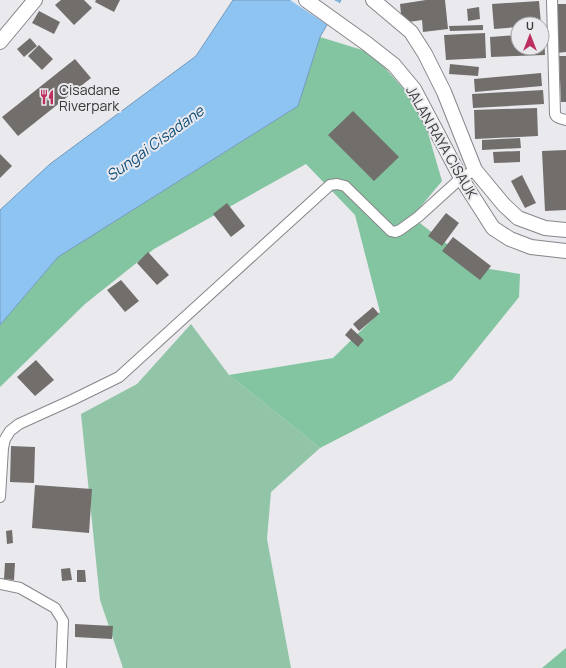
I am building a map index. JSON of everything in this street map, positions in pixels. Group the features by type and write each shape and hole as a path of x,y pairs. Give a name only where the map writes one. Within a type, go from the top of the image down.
{"main road":[{"path":"0,42 35,0"},
{"name":"JALAN RAYA CISAUK","path":"306,0 394,65 414,89 461,178 493,228 510,239 531,247 566,251"},
{"name":"JALAN RAYA CISAUK","path":"375,1 411,32 425,54 444,92 475,170 504,205 518,218 545,228 566,230"}],"street":[{"path":"552,0 555,115 566,120"},
{"path":"0,498 3,448 5,439 10,431 19,424 119,377 330,185 337,184 344,186 391,231 395,232 418,217 461,178 475,170"},
{"path":"0,584 20,588 55,608 63,621 61,668"}],"green space":[{"path":"320,37 372,53 421,109 442,181 412,217 477,267 520,274 519,297 452,380 320,448 229,375 333,358 380,312 355,215 306,164 154,249 85,304 0,387 0,325 58,257 298,106"},
{"path":"191,324 229,375 320,448 271,492 267,539 291,668 123,668 100,600 81,414 137,384"},
{"path":"566,648 566,668 542,668"}],"water":[{"name":"Sungai Cisadane","path":"233,0 341,0 320,37 298,106 58,257 0,325 0,210 50,164 196,56"}],"pier":[{"path":"290,0 334,0 341,4 329,26"}],"building":[{"path":"61,0 84,0 92,8 74,25 55,5"},
{"path":"96,0 120,0 114,12 95,2"},
{"path":"426,0 445,0 448,29 423,32 422,20 402,23 400,4"},
{"path":"539,1 540,16 510,16 510,28 494,29 492,4"},
{"path":"556,4 566,4 566,52 557,53"},
{"path":"479,7 480,19 468,21 467,9"},
{"path":"39,11 60,22 54,34 32,23"},
{"path":"483,25 483,30 450,31 449,26"},
{"path":"485,33 486,58 446,60 444,35"},
{"path":"510,36 510,56 518,56 491,57 490,37"},
{"path":"30,38 37,46 24,57 17,49"},
{"path":"39,45 53,59 42,70 28,56"},
{"path":"559,56 566,56 566,102 561,102"},
{"name":"Cisadane Riverpark","path":"75,59 91,78 18,136 2,117"},
{"path":"450,64 479,67 478,76 449,74"},
{"path":"541,73 542,86 475,92 474,79"},
{"path":"543,90 544,104 473,108 472,94"},
{"path":"537,108 538,136 475,139 474,110"},
{"path":"353,111 399,157 374,181 328,135"},
{"path":"520,138 521,148 482,150 482,140"},
{"path":"566,150 566,210 545,211 542,151"},
{"path":"520,151 520,162 494,163 493,152"},
{"path":"0,154 12,166 0,178"},
{"path":"522,175 536,203 525,208 511,181"},
{"path":"227,203 245,226 231,237 213,214"},
{"path":"446,213 459,223 442,246 428,236"},
{"path":"453,237 491,266 480,280 442,251"},
{"path":"148,252 169,275 157,285 137,263"},
{"path":"121,280 139,301 125,312 107,290"},
{"path":"373,307 379,314 359,331 353,324"},
{"path":"351,328 364,340 358,347 345,335"},
{"path":"36,360 54,380 35,396 17,377"},
{"path":"11,446 35,447 34,483 10,482"},
{"path":"35,485 92,489 89,533 32,528"},
{"path":"12,530 13,543 7,544 6,531"},
{"path":"5,563 15,563 14,580 4,579"},
{"path":"70,568 72,580 62,581 61,569"},
{"path":"77,570 85,570 86,582 77,582"},
{"path":"75,624 113,626 112,639 75,637"}],"place":[{"name":"Cisadane Riverpark","path":"47,97"}]}
